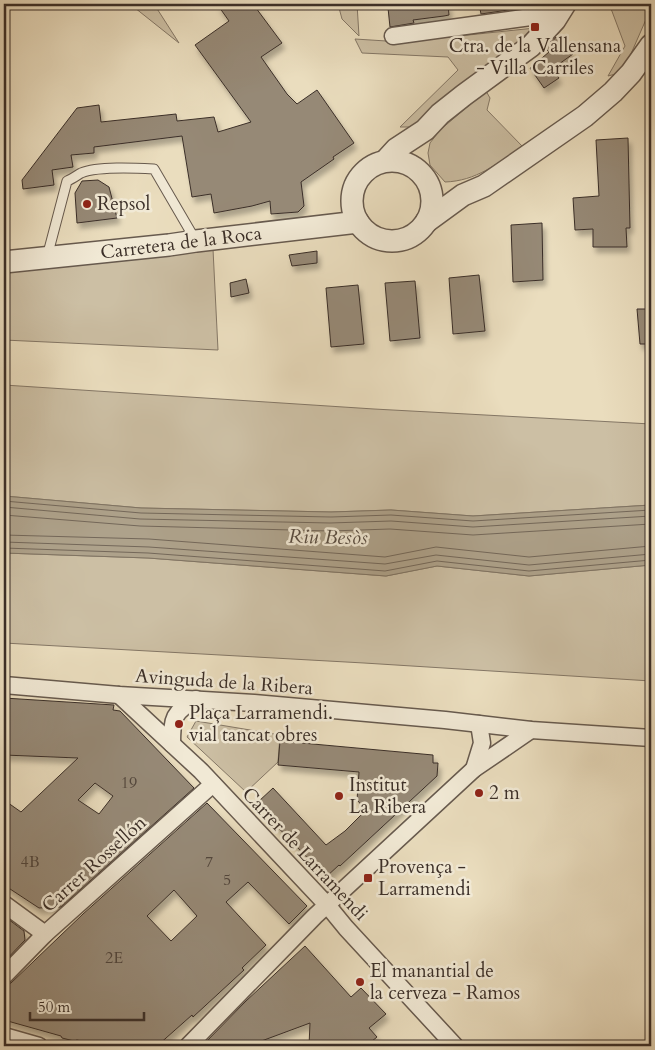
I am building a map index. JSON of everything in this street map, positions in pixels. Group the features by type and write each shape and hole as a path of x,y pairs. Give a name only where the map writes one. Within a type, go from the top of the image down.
{"street":[{"path":"393,36 562,8"},
{"path":"385,161 396,149 425,130 440,114 464,95 531,46 546,30 562,8"},
{"path":"426,222 463,195 484,186 585,116 613,92 631,73 651,45"},
{"path":"413,167 425,130"},
{"path":"398,160 413,167 426,180 431,191 431,207 426,222 421,229 406,239 388,241 370,235 358,222 353,211 354,185 362,173 372,165 385,161 398,160"},
{"path":"431,191 463,195"},
{"path":"300,229 352,198"},
{"name":"Carretera de la Roca","path":"4,262 169,245 358,222"},
{"name":"Avinguda de la Ribera","path":"4,686 196,699 531,730 651,738"},
{"name":"Carrer de Larramendi","path":"119,695 213,784 328,906 455,1046"},
{"path":"172,744 172,729 175,716 196,699"},
{"path":"474,769 482,743 480,724"},
{"path":"188,1046 315,916 474,769 531,730"},
{"name":"Carrer Rossellón","path":"4,976 45,934 213,784"},
{"path":"4,904 45,934"},
{"path":"4,1036 39,1046"}],"lane":[{"path":"47,258 67,182 83,173 102,170 154,169 196,241"}],"shaded area":[{"path":"130,4 154,4 179,43"},
{"path":"338,4 357,4 359,36 342,19"},
{"path":"577,4 651,4 651,8 623,72 608,76 625,46 610,6 576,8"},
{"path":"535,28 502,58 414,127 400,127 458,70 448,57 362,53 355,39 402,42"},
{"path":"486,91 490,98 487,110 522,146 495,165 476,175 445,182 430,165 428,153 430,143 440,130"},
{"path":"213,249 218,350 4,340 4,273"},
{"path":"4,385 374,409 651,424 651,505 473,516 391,510 331,512 141,508 4,496"},
{"path":"4,553 148,558 386,576 437,566 529,576 651,565 651,681 4,643"},
{"path":"196,721 280,735 278,762 246,792 187,737"}],"water":[{"name":"Riu Besòs","path":"4,496 141,508 331,512 391,510 473,516 651,505 651,565 529,576 437,566 386,576 148,558 4,553"}],"building":[{"path":"217,4 253,4 282,43 261,57 287,94 297,104 317,90 354,143 301,182 304,206 298,212 271,214 270,201 214,213 211,194 192,197 182,136 94,147 94,153 71,155 73,167 52,170 54,185 23,189 22,180 77,108 99,105 101,122 176,114 177,121 214,117 218,132 251,122 195,45 229,21"},
{"path":"422,4 448,4 449,15 413,20 414,23 390,27 388,8"},
{"path":"479,4 515,4 515,9 481,14"},
{"path":"556,37 573,54 552,69 559,78 544,88 530,68 549,52 546,49"},
{"path":"628,138 630,228 626,228 627,247 593,247 593,229 575,230 573,198 599,196 596,140"},
{"path":"98,180 109,187 117,218 77,223 75,193 82,181"},
{"path":"542,223 543,280 513,282 511,225"},
{"path":"317,251 317,263 292,266 289,255"},
{"path":"479,275 485,331 453,334 449,278"},
{"path":"246,279 249,293 231,297 230,283"},
{"path":"415,281 420,338 390,341 385,283"},
{"path":"358,285 364,344 331,347 326,288"},
{"path":"637,309 651,309 651,344 640,344"},
{"path":"4,698 114,705 113,710 120,711 194,788 61,907 39,908 4,885 4,800 21,812 78,758 4,755","holes":["95,783 113,796 99,814 78,800"]},
{"path":"280,741 433,755 433,763 438,763 437,776 326,877 264,813 266,810 258,802 273,788 326,845 345,831 366,810 357,800 359,772 278,765"},
{"path":"207,803 307,906 289,924 248,882 226,902 266,945 242,968 244,970 193,1017 192,1015 157,1046 101,1046 62,1038 61,1036 4,1020 4,986 11,983 83,914","holes":["174,890 197,916 171,941 147,916"]},
{"path":"4,916 24,931 25,940 4,962"},
{"path":"305,946 351,997 361,988 386,1014 369,1028 377,1037 366,1046 309,1046 310,1023 248,1046 202,1046 246,1001"}],"place":[{"name":"Ctra. de la Vallensana - Villa Carriles","path":"535,27"},
{"name":"Repsol","path":"87,204"},
{"name":"Plaça Larramendi. vial tancat obres","path":"179,724"},
{"name":"2 m","path":"479,793"},
{"name":"Institut La Ribera","path":"339,796"},
{"name":"Provença - Larramendi","path":"368,878"},
{"name":"El manantial de la cerveza - Ramos","path":"360,982"}]}
